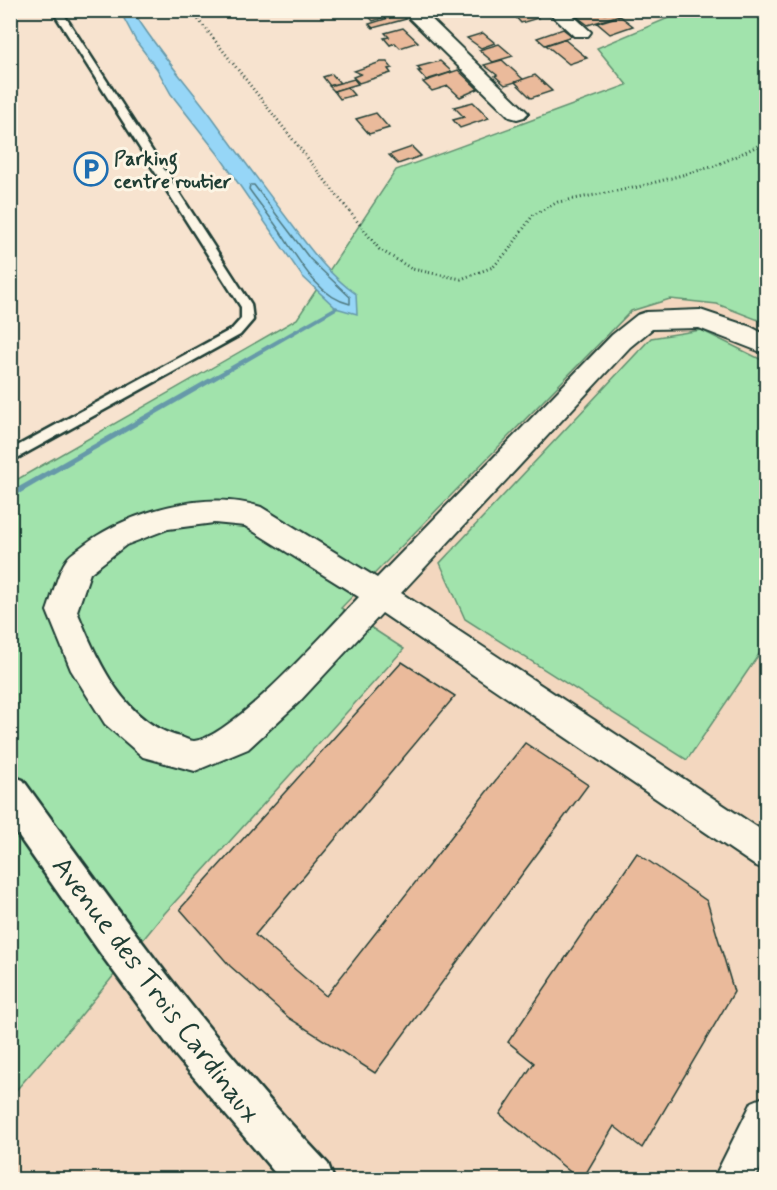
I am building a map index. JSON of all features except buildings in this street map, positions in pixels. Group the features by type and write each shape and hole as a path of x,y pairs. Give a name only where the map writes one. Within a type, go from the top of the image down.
{"main road":[{"name":"Avenue des Trois Cardinaux","path":"10,792 133,967 194,1047 263,1129 312,1179"}],"street":[{"path":"410,10 517,113"},
{"path":"555,10 581,32"},
{"path":"766,345 742,333 700,319 646,321 621,341 380,595 288,692 236,739 195,756 155,746 116,714 82,660 62,611 78,566 116,537 166,518 214,512 251,516 380,595 766,853"},
{"path":"733,1179 766,1116"}],"lane":[{"path":"10,458 236,332 247,320 247,307 56,10"}],"path":[{"path":"191,10 379,249 412,269 461,279 493,267 509,250 533,215 558,202 638,187 715,166 766,142"}],"shaded area":[{"path":"670,299 717,304 766,323 766,1179 11,1180 11,1096 74,1024 164,914 403,648 341,608 631,311"}],"green space":[{"path":"685,11 766,11 766,323 717,304 670,299 631,311 341,608 404,649 164,914 74,1024 11,1096 11,483 297,319 396,170 627,85 597,48"},
{"path":"701,330 766,362 766,644 687,760 465,619 440,563 651,338"}],"water":[{"path":"120,11 133,11 161,52 308,246 335,277 356,294 357,314 336,308 302,276 218,154 171,94 157,69 136,41"}],"waterway":[{"path":"10,496 336,308"}],"place":[{"name":"Parking centre routier","path":"91,169"}]}
